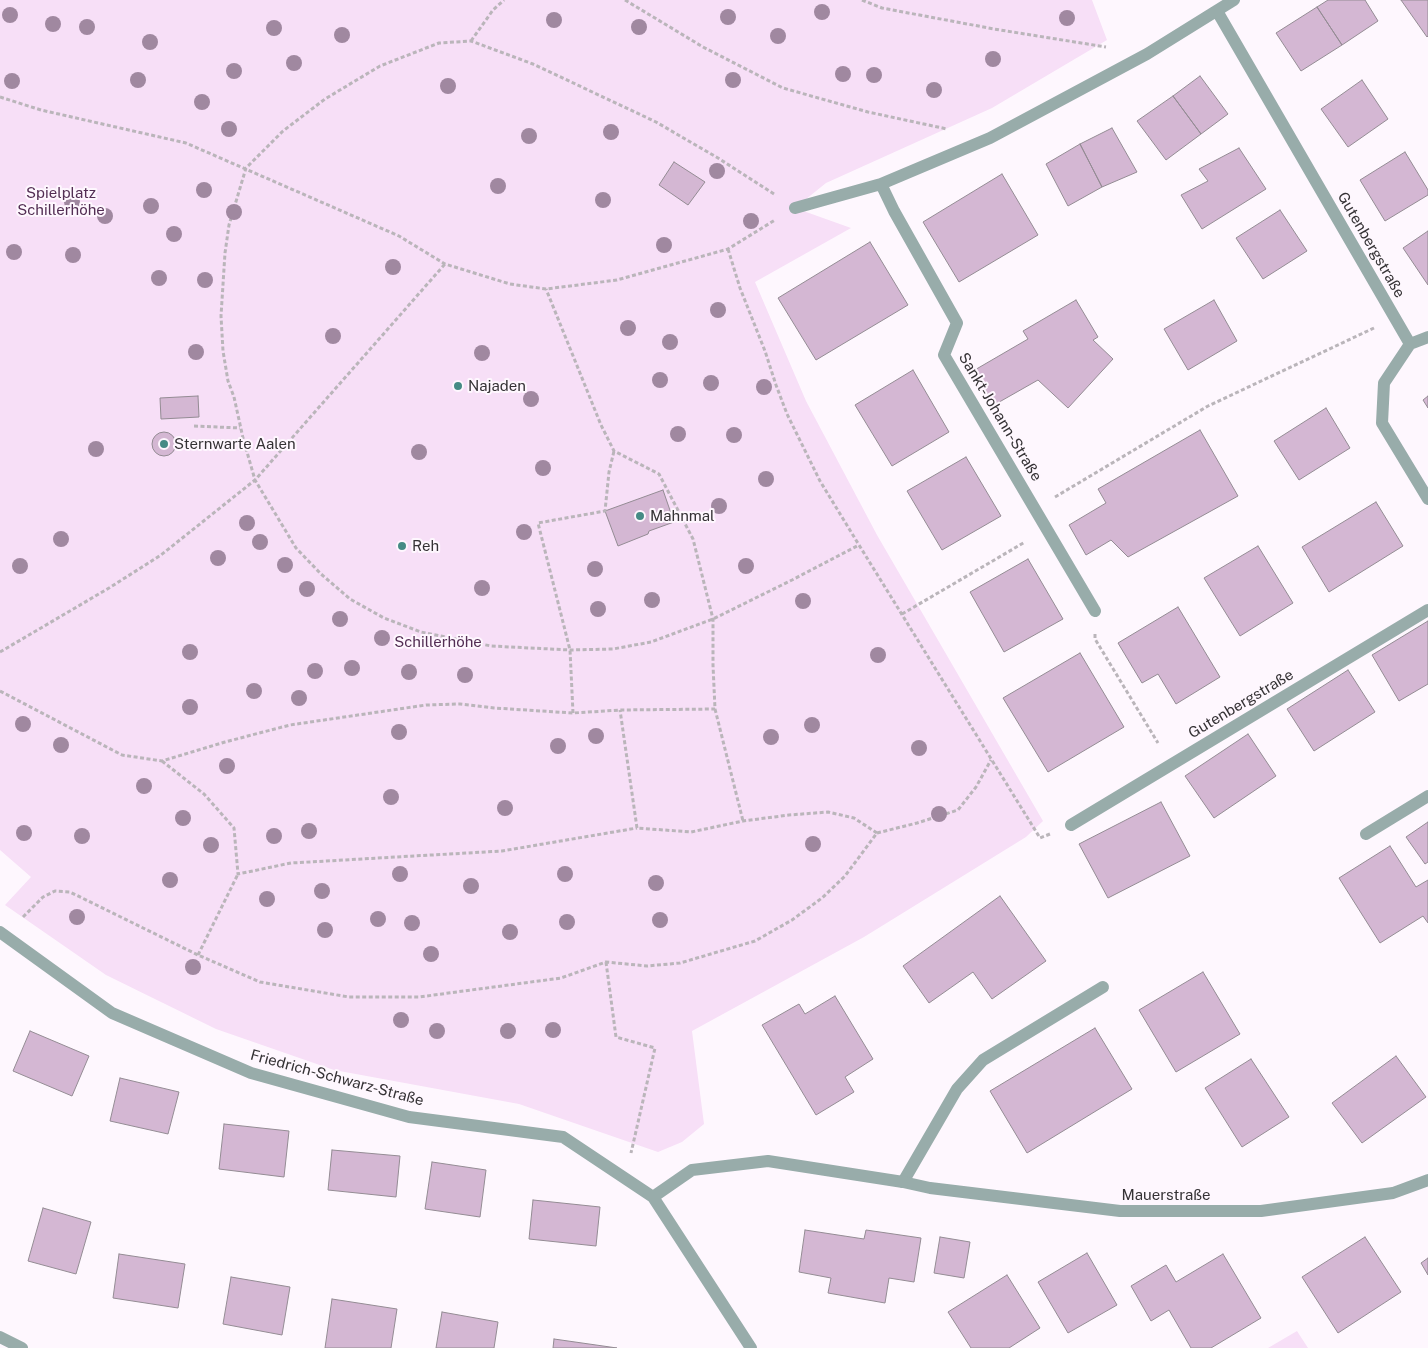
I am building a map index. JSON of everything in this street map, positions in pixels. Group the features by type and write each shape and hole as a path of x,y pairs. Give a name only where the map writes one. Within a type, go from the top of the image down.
{"street":[{"path":"795,208 881,184 990,138 1146,54 1234,0"},
{"name":"Gutenbergstraße","path":"1217,11 1410,344"},
{"name":"Sankt-Johann-Straße","path":"881,184 894,211 957,323 944,355 1095,611"},
{"path":"1428,337 1410,344 1384,383 1382,423 1428,499"},
{"name":"Gutenbergstraße","path":"1071,825 1428,610"},
{"path":"1366,834 1428,796"},
{"name":"Friedrich-Schwarz-Straße","path":"2,934 112,1012 251,1073 409,1117 563,1138 653,1197 751,1348"},
{"path":"903,1182 956,1089 983,1060 1104,987"},
{"name":"Mauerstraße","path":"653,1197 692,1170 768,1161 940,1189 1120,1211 1261,1211 1393,1193 1428,1180"},
{"path":"0,1337 22,1348"}],"path":[{"path":"471,40 493,10 504,0"},
{"path":"625,0 703,47 782,88 868,112 990,138"},
{"path":"862,0 882,8 985,28 1146,54"},
{"path":"0,97 41,110 186,142 246,168 399,236 445,264 510,284 546,289 617,280 657,270 728,249 795,208 718,158 656,122 533,64 471,40 439,43 380,66 325,99 283,131 246,168 229,224 225,252 221,316 223,350 228,381 234,397 240,428 255,480 296,548 321,574 350,599 384,618 422,632 492,646 570,650 613,649 651,642 713,619 859,544"},
{"path":"728,249 740,288 787,414 803,450 820,481 1040,838 1071,825"},
{"path":"0,652 161,555 255,480 445,264"},
{"path":"546,289 601,424 614,451 659,474 693,539 713,619 712,665 715,709 743,821"},
{"path":"1035,508 1208,406 1394,318"},
{"path":"194,426 240,428"},
{"path":"574,713 570,650 538,523 605,511 609,472 614,451"},
{"path":"902,614 1047,529"},
{"path":"1095,611 1095,638 1171,765"},
{"path":"0,691 122,754 162,761 225,742 290,726 426,705 460,704 574,713 620,710 715,709"},
{"path":"620,710 637,828"},
{"path":"2,934 43,896 54,891 70,892 198,955 260,982 349,997 420,997 561,978 606,962 647,966 680,963 754,941 792,920 822,898 844,876 877,833 958,810 976,787 991,760"},
{"path":"162,761 204,794 234,828 238,874 198,955"},
{"path":"238,874 291,863 502,851 637,828 692,832 743,821 828,812 854,818 877,833"},
{"path":"606,962 616,1037 656,1048 625,1178"}],"green space":[{"name":"Schillerhöhe","path":"0,0 1092,0 1107,40 992,108 826,183 795,208 851,228 755,282 806,401 877,535 1043,821 1026,837 864,937 692,1031 704,1124 682,1142 658,1152 519,1104 334,1070 216,1029 106,975 5,905 31,877 0,850"},
{"path":"1297,1331 1308,1348 1268,1348"}],"building":[{"path":"1328,0 1365,0 1378,21 1342,45 1317,7"},
{"path":"1401,0 1428,0 1427,37"},
{"path":"1317,7 1342,45 1301,71 1276,33"},
{"path":"1200,76 1228,114 1201,134 1173,96"},
{"path":"1362,80 1388,119 1348,147 1321,109"},
{"path":"1173,96 1201,134 1166,160 1137,121"},
{"path":"1112,128 1137,172 1102,187 1080,144"},
{"path":"1080,144 1102,187 1068,206 1046,164"},
{"path":"1239,148 1266,189 1202,229 1181,195 1208,181 1199,169"},
{"path":"1405,152 1428,190 1428,195 1385,221 1360,180"},
{"path":"674,162 705,182 688,205 659,185"},
{"path":"1002,174 1038,235 959,282 923,222"},
{"path":"1280,210 1307,251 1263,279 1236,238"},
{"path":"1428,231 1428,285 1403,248"},
{"path":"870,242 908,305 816,360 778,298"},
{"path":"1076,300 1098,337 1093,340 1113,359 1068,408 1038,380 994,405 973,371 1028,339 1023,331"},
{"path":"1214,300 1237,341 1188,370 1164,329"},
{"path":"913,370 949,432 892,466 855,405"},
{"path":"198,396 199,417 161,419 160,398"},
{"path":"1428,396 1428,408 1423,400"},
{"path":"1326,408 1350,448 1299,480 1274,441"},
{"path":"1200,430 1238,496 1128,557 1111,540 1086,555 1069,525 1106,503 1098,489"},
{"name":"Sternwarte Aalen","path":"159,432 169,432 176,439 176,449 169,456 159,456 152,449 152,439"},
{"path":"966,457 1001,516 942,550 907,491"},
{"name":"Mahnmal","path":"663,490 674,522 649,531 648,534 618,546 605,511"},
{"path":"1376,502 1403,546 1329,592 1302,547"},
{"path":"1258,546 1293,603 1240,636 1204,578"},
{"path":"1028,559 1063,619 1004,652 970,592"},
{"path":"1178,607 1220,677 1176,704 1158,674 1142,683 1118,643"},
{"path":"1428,621 1428,684 1399,701 1372,655"},
{"path":"1080,653 1124,727 1048,772 1003,698"},
{"path":"1348,670 1375,712 1314,751 1287,709"},
{"path":"1248,734 1276,776 1214,818 1185,776"},
{"path":"1161,802 1190,856 1108,898 1079,844"},
{"path":"1428,822 1428,862 1425,864 1406,837"},
{"path":"1390,846 1416,887 1428,880 1428,923 1423,916 1380,943 1339,878"},
{"path":"1000,896 1046,961 992,999 973,972 929,1003 903,966"},
{"path":"1203,972 1240,1034 1176,1072 1139,1010"},
{"path":"835,996 873,1059 845,1077 854,1092 816,1115 762,1025 799,1004 805,1014"},
{"path":"1095,1028 1132,1089 1027,1153 990,1091"},
{"path":"30,1031 89,1056 72,1096 13,1071"},
{"path":"1396,1056 1426,1097 1362,1143 1332,1103"},
{"path":"1251,1059 1289,1117 1242,1147 1205,1088"},
{"path":"120,1078 179,1092 168,1134 110,1121"},
{"path":"224,1124 289,1131 284,1177 219,1169"},
{"path":"332,1150 400,1156 396,1197 328,1190"},
{"path":"432,1162 486,1170 480,1217 425,1209"},
{"path":"533,1200 600,1207 596,1246 529,1239"},
{"path":"43,1208 91,1222 76,1274 28,1261"},
{"path":"805,1230 864,1239 866,1230 921,1238 914,1282 889,1278 885,1303 828,1293 831,1278 799,1272"},
{"path":"940,1237 970,1242 964,1278 934,1273"},
{"path":"1365,1237 1401,1292 1338,1333 1302,1277"},
{"path":"1087,1253 1117,1305 1068,1333 1038,1282"},
{"path":"119,1254 185,1264 178,1308 113,1298"},
{"path":"1223,1254 1261,1318 1211,1348 1191,1348 1169,1310 1151,1321 1131,1286 1166,1265 1176,1282"},
{"path":"1428,1258 1428,1275 1421,1263"},
{"path":"1007,1275 1040,1328 1009,1348 971,1348 948,1312"},
{"path":"231,1277 290,1287 282,1335 223,1324"},
{"path":"332,1299 397,1309 391,1348 325,1348"},
{"path":"442,1312 498,1322 494,1348 436,1348"},
{"path":"554,1339 617,1348 553,1348"}],"place":[{"name":"Najaden","path":"458,386"},
{"name":"Sternwarte Aalen","path":"164,444"},
{"name":"Mahnmal","path":"640,516"},
{"name":"Reh","path":"402,546"}],"park label":[{"name":"Spielplatz Schillerhöhe","path":"61,202"}]}
